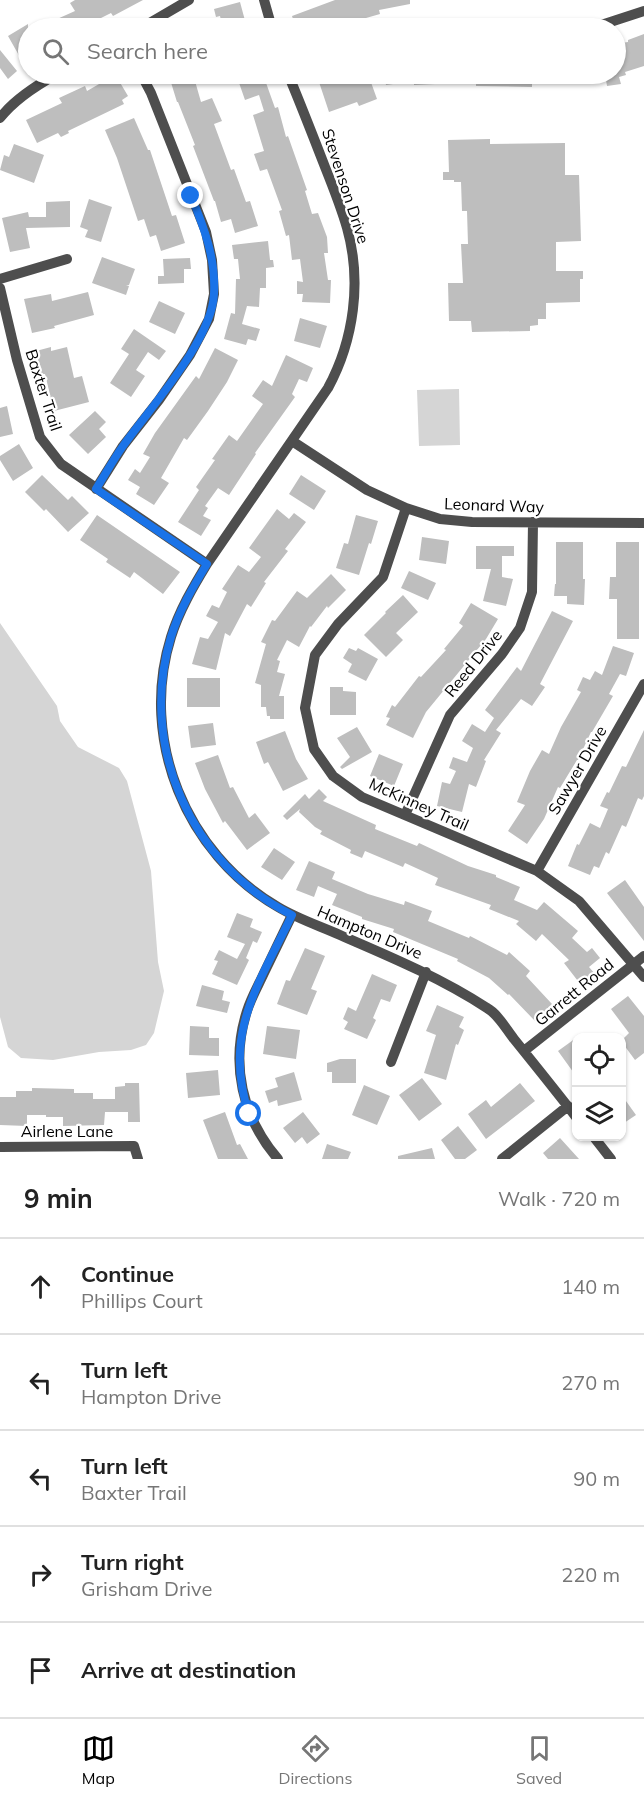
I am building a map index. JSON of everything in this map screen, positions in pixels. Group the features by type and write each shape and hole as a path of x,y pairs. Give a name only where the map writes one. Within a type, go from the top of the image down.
{"street":[{"path":"158,18 189,0"},
{"path":"264,0 269,18"},
{"path":"623,18 644,11"},
{"path":"0,118 24,95 41,84"},
{"path":"96,489 123,446 189,355 209,320 214,294 212,260 206,232 146,84"},
{"name":"Stevenson Drive","path":"292,84 347,227 353,255 354,287 350,329 335,375 292,441"},
{"path":"0,279 67,259"},
{"name":"Baxter Trail","path":"0,288 17,360 40,437 61,464 207,564"},
{"name":"Leonard Way","path":"292,441 356,484 406,508 440,519 644,523"},
{"name":"Hampton Drive","path":"292,441 207,564 184,605 171,636 163,673 161,710 168,762 180,796 189,815 222,862 267,901 292,915 426,972 490,1009 572,1111"},
{"name":"McKinney Trail","path":"406,508 383,577 338,624 315,655 305,708 314,749 333,776 362,797 537,871 579,902 644,977"},
{"name":"Reed Drive","path":"405,815 450,715 502,654 520,628 532,592 533,522"},
{"name":"Sawyer Drive","path":"537,871 644,684"},
{"path":"278,1159 256,1128 245,1100 239,1072 240,1046 247,1011 292,915"},
{"name":"Garrett Road","path":"524,1051 644,956"},
{"path":"391,1062 426,972"},
{"path":"501,1159 568,1106"},
{"path":"596,1141 611,1159"},
{"name":"Airlene Lane","path":"0,1147 134,1146 138,1159"}],"shaded area":[{"path":"459,389 460,445 419,446 417,390"},
{"path":"0,623 57,706 60,721 78,747 119,768 127,781 151,871 158,962 164,991 154,1033 146,1045 131,1050 99,1052 53,1060 21,1058 8,1047 0,1017"}],"building":[{"path":"75,0 143,0 113,16 111,13 101,18 59,18 75,11 70,3"},
{"path":"335,0 410,0 410,4 379,10 380,14 366,18 293,18 292,16"},
{"path":"240,2 244,18 216,17 214,9"},
{"path":"18,30 18,54 8,36"},
{"path":"644,34 644,66 626,72 626,42"},
{"path":"0,50 17,71 8,79 0,68"},
{"path":"99,84 121,84 128,96 122,100 124,104 68,131 69,133 61,137 58,133 37,143 26,120 62,103 59,98 85,86 87,91"},
{"path":"171,84 196,84 201,102 212,98 222,121 214,124 231,170 234,169 246,202 250,201 258,226 235,233 231,219 221,222 193,146 195,145"},
{"path":"239,84 266,84 275,108 278,107 286,137 288,136 307,190 305,191 312,214 318,213 327,237 328,253 324,253 328,280 331,280 330,303 302,302 303,294 297,294 297,281 303,282 300,259 292,260 289,235 286,236 279,211 282,210 267,169 260,171 254,154 264,151 253,115 264,111 259,95 245,100"},
{"path":"320,84 372,84 377,99 359,106 357,102 329,112"},
{"path":"476,84 532,84 532,87 476,86"},
{"path":"134,118 150,150 172,216 176,215 185,243 161,251 156,235 150,237 144,219 138,221 105,130"},
{"path":"490,139 490,144 565,143 565,175 579,175 581,241 556,242 556,271 583,271 583,279 580,279 580,302 546,303 546,319 538,319 538,325 530,326 530,331 472,332 471,321 449,321 448,283 463,283 461,244 468,244 467,211 462,211 461,182 443,180 443,172 449,172 448,140"},
{"path":"14,144 44,155 34,183 0,170 4,155 9,157"},
{"path":"89,199 112,207 101,242 85,237 88,230 80,227"},
{"path":"70,201 70,227 26,228 30,248 10,252 2,218 28,212 29,217 46,217 46,202"},
{"path":"268,241 270,260 273,260 274,267 266,268 266,288 260,288 259,307 247,306 242,324 260,329 256,341 248,339 246,345 224,339 231,313 235,314 236,279 240,279 238,259 234,259 232,245"},
{"path":"102,257 135,269 129,285 126,285 129,286 126,295 92,283"},
{"path":"190,258 191,269 184,269 184,283 158,284 158,276 164,276 163,259"},
{"path":"88,292 94,315 32,333 24,299 51,294 52,301"},
{"path":"159,301 185,313 175,334 149,322"},
{"path":"300,318 327,326 320,348 294,341"},
{"path":"134,329 166,351 159,360 148,352 136,370 145,376 131,397 110,383 129,354 121,349"},
{"path":"51,347 51,351 67,347 74,378 82,376 89,402 54,411 45,374 41,374 36,351"},
{"path":"215,348 238,360 208,411 187,440 184,438 161,478 169,483 154,505 136,494 140,487 128,480 135,469 140,473 150,457 143,454 155,433 196,376 199,379"},
{"path":"286,355 313,368 307,382 299,379 292,394 295,397 255,453 229,495 218,488 205,506 208,508 203,516 211,520 201,536 178,522 199,490 196,487 215,460 212,459 229,435 237,441 263,404 252,396 263,380 272,386"},
{"path":"7,406 13,434 0,437 0,408"},
{"path":"95,411 106,422 99,429 106,437 88,454 69,435"},
{"path":"19,444 33,468 13,481 0,460 0,456"},
{"path":"42,475 68,500 72,496 89,513 68,532 46,509 44,511 25,492"},
{"path":"301,475 326,491 314,510 289,494"},
{"path":"277,509 289,519 294,513 306,522 285,549 288,551 264,582 266,583 251,607 247,604 230,636 225,633 216,670 192,664 200,637 208,639 218,622 206,616 212,605 219,608 227,592 222,589 238,565 249,572 261,557 249,548"},
{"path":"97,515 180,572 163,594 134,572 130,578 106,562 108,559 80,540"},
{"path":"356,515 378,521 359,575 336,568 344,543 348,544"},
{"path":"422,537 449,541 446,564 419,560"},
{"path":"556,542 583,542 584,605 567,604 567,596 554,596"},
{"path":"616,542 639,542 639,639 617,639 617,599 609,599 610,577 616,577"},
{"path":"476,546 514,546 514,556 502,556 502,577 513,579 506,606 483,601 491,569 476,569"},
{"path":"409,571 436,583 428,600 401,588"},
{"path":"331,574 346,590 328,608 327,606 310,626 299,647 287,640 277,660 280,661 277,672 285,674 279,696 284,696 284,719 270,719 270,716 267,716 266,707 261,707 261,685 255,683 266,644 261,642 272,620 275,621 297,591 307,598"},
{"path":"403,595 418,612 396,633 403,640 386,657 364,635"},
{"path":"471,603 498,619 486,639 426,712 413,738 386,725 390,718 386,717 392,705 395,707 419,676 421,677 446,650 444,649 463,626 459,623"},
{"path":"552,611 573,621 540,684 545,687 532,706 521,699 496,730 501,733 484,760 486,761 476,787 469,784 462,812 437,806 442,782 450,784 456,771 449,768 453,757 467,762 473,748 462,741 472,724 485,732 494,718 485,710 517,667 521,671"},
{"path":"613,646 634,653 626,676 620,674 609,694 613,696 591,732 578,760 560,788 558,787 544,819 527,844 508,831 525,805 517,802 530,771 542,750 549,754 581,692 577,690 583,677 590,680 595,671 602,675"},
{"path":"349,648 356,651 358,648 378,659 366,681 348,672 352,664 343,658"},
{"path":"187,678 220,678 220,707 187,707"},
{"path":"330,687 343,687 343,691 356,692 356,715 330,715"},
{"path":"213,723 216,745 191,748 188,726"},
{"path":"357,727 372,752 342,769 340,767 350,757 337,738"},
{"path":"644,730 644,796 642,800 638,798 626,827 622,825 609,854 606,852 599,868 594,866 590,875 568,866 577,844 579,845 590,823 600,828 608,809 600,806 622,766 626,767"},
{"path":"285,731 296,759 308,779 283,791 268,762 264,764 256,742"},
{"path":"379,754 403,764 394,786 370,776"},
{"path":"218,755 230,788 233,787 249,818 255,813 270,833 247,850 225,821 223,823 205,789 195,763"},
{"path":"319,789 327,797 323,801 376,825 375,829 417,846 419,843 520,887 514,900 537,910 544,902 578,931 572,938 587,952 592,948 600,958 589,967 595,974 581,985 564,963 569,960 542,934 536,941 516,924 519,921 489,909 491,905 435,885 438,878 405,863 403,867 365,851 362,858 350,853 351,850 320,834 322,831 299,812 300,809 287,820 283,816 305,794 309,799"},
{"path":"274,848 295,862 282,880 261,867"},
{"path":"309,861 335,872 332,879 368,894 404,905 405,901 432,911 428,921 469,938 470,936 507,955 509,952 530,971 526,976 552,1004 535,1021 509,994 489,978 457,961 458,959 393,932 394,929 362,919 362,917 332,905 337,894 318,886 314,897 296,890"},
{"path":"625,880 644,907 644,941 607,893"},
{"path":"237,913 253,919 250,927 262,932 257,943 253,941 246,958 249,960 237,985 212,974 218,961 214,960 219,950 237,959 245,944 227,937"},
{"path":"305,948 325,956 311,989 317,991 307,1015 277,1004 286,980 290,981"},
{"path":"372,974 397,985 390,1002 381,999 373,1018 376,1020 367,1039 344,1029 348,1022 343,1019 348,1007 356,1011"},
{"path":"202,985 224,991 222,1000 230,1002 227,1013 196,1006"},
{"path":"628,996 644,1016 644,1053 635,1060 626,1048 626,1036 629,1033 611,1009"},
{"path":"437,1005 464,1017 459,1027 464,1030 458,1045 456,1044 446,1080 424,1073 436,1035 426,1031"},
{"path":"190,1026 209,1027 209,1038 219,1038 219,1056 189,1055"},
{"path":"267,1026 300,1030 296,1059 263,1054"},
{"path":"572,1041 572,1070 558,1051"},
{"path":"340,1059 356,1059 356,1083 332,1083 332,1072 327,1072 327,1063"},
{"path":"218,1070 220,1095 188,1098 186,1073"},
{"path":"294,1072 302,1100 278,1106 277,1100 269,1103 265,1091 278,1087 275,1078"},
{"path":"422,1078 442,1104 419,1121 399,1095"},
{"path":"125,1083 139,1083 140,1122 128,1122 128,1112 105,1112 104,1125 63,1126 63,1117 27,1115 27,1126 0,1125 0,1097 16,1097 16,1091 32,1091 32,1088 74,1089 74,1093 93,1093 93,1099 115,1099 115,1087 125,1086"},
{"path":"520,1083 535,1101 486,1139 468,1114 486,1100 491,1107"},
{"path":"364,1085 390,1096 377,1125 352,1115"},
{"path":"626,1101 636,1115 626,1122"},
{"path":"225,1112 237,1145 240,1144 248,1159 218,1159 203,1120"},
{"path":"303,1112 320,1134 307,1144 302,1137 295,1143 283,1128"},
{"path":"458,1126 477,1150 465,1159 455,1159 441,1140"},
{"path":"560,1138 579,1159 548,1159 543,1153"},
{"path":"327,1144 351,1152 348,1159 322,1159"},
{"path":"432,1148 435,1159 398,1159 398,1156"}],"route":[{"path":"191,196 206,232 212,260 214,294 209,320 189,355 123,446 96,489 207,564 177,621 166,656 161,710 168,762 189,815 213,851 222,862 267,901 292,915 251,1000 242,1033 239,1072 249,1114"}]}
